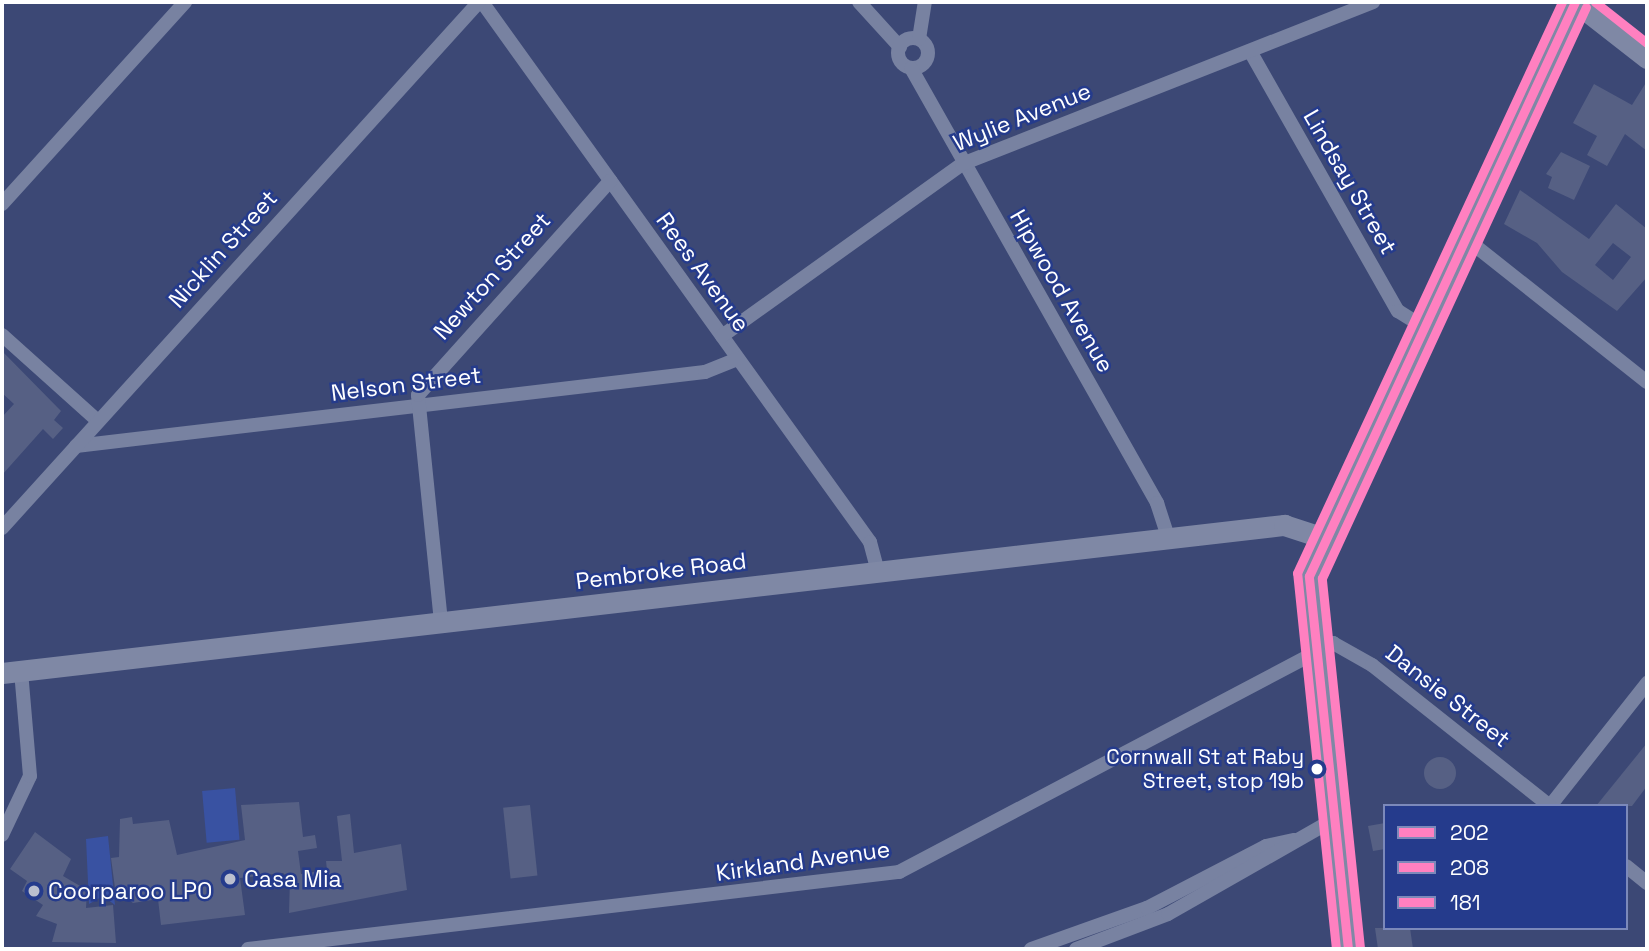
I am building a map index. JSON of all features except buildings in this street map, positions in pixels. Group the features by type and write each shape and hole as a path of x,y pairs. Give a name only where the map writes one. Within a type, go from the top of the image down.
{"street":[{"path":"2,204 185,2"},
{"name":"Rees Avenue","path":"480,2 870,542 878,572"},
{"name":"Nicklin Street","path":"2,528 480,2"},
{"path":"859,2 900,47 919,39"},
{"path":"911,68 928,55 919,39 925,2"},
{"name":"Wylie Avenue","path":"722,336 962,164 1373,2"},
{"path":"1348,949 1308,585 1324,538 1575,2 1647,58"},
{"name":"Hipwood Avenue","path":"900,47 901,60 911,68 962,164 1157,503 1169,539"},
{"name":"Lindsay Street","path":"1250,51 1398,311 1422,326"},
{"name":"Newton Street","path":"416,406 421,389 610,181"},
{"path":"1464,237 1647,382"},
{"path":"2,335 98,421"},
{"name":"Nelson Street","path":"76,446 705,372 738,359"},
{"path":"416,406 441,622"},
{"name":"Pembroke Road","path":"12,672 1292,525 1324,538"},
{"name":"Dansie Street","path":"1314,654 1343,643 1547,804"},
{"name":"Kirkland Avenue","path":"248,949 899,872 1314,654"},
{"path":"2,835 30,776 12,672"},
{"path":"1552,804 1647,683"},
{"path":"1076,949 1168,914 1272,859 1294,841 1333,820"},
{"path":"1031,949 1147,908 1266,846 1294,841"},
{"path":"1628,868 1647,883"}],"shaded area":[{"path":"235,788 240,840 207,843 202,791"},
{"path":"108,836 115,905 103,896 89,904 86,839"}],"transit line":[{"name":"181","path":"1336,949 1297,573 1562,2"},
{"name":"202","path":"1348,949 1309,576 1575,2"},
{"name":"181","path":"1595,2 1647,43"},
{"name":"208","path":"1360,948 1322,578 1586,7"}],"place":[{"name":"Cornwall St at Raby Street, stop 19b","path":"1317,769"},
{"name":"Casa Mia","path":"230,879"},
{"name":"Coorparoo LPO","path":"34,891"}]}
